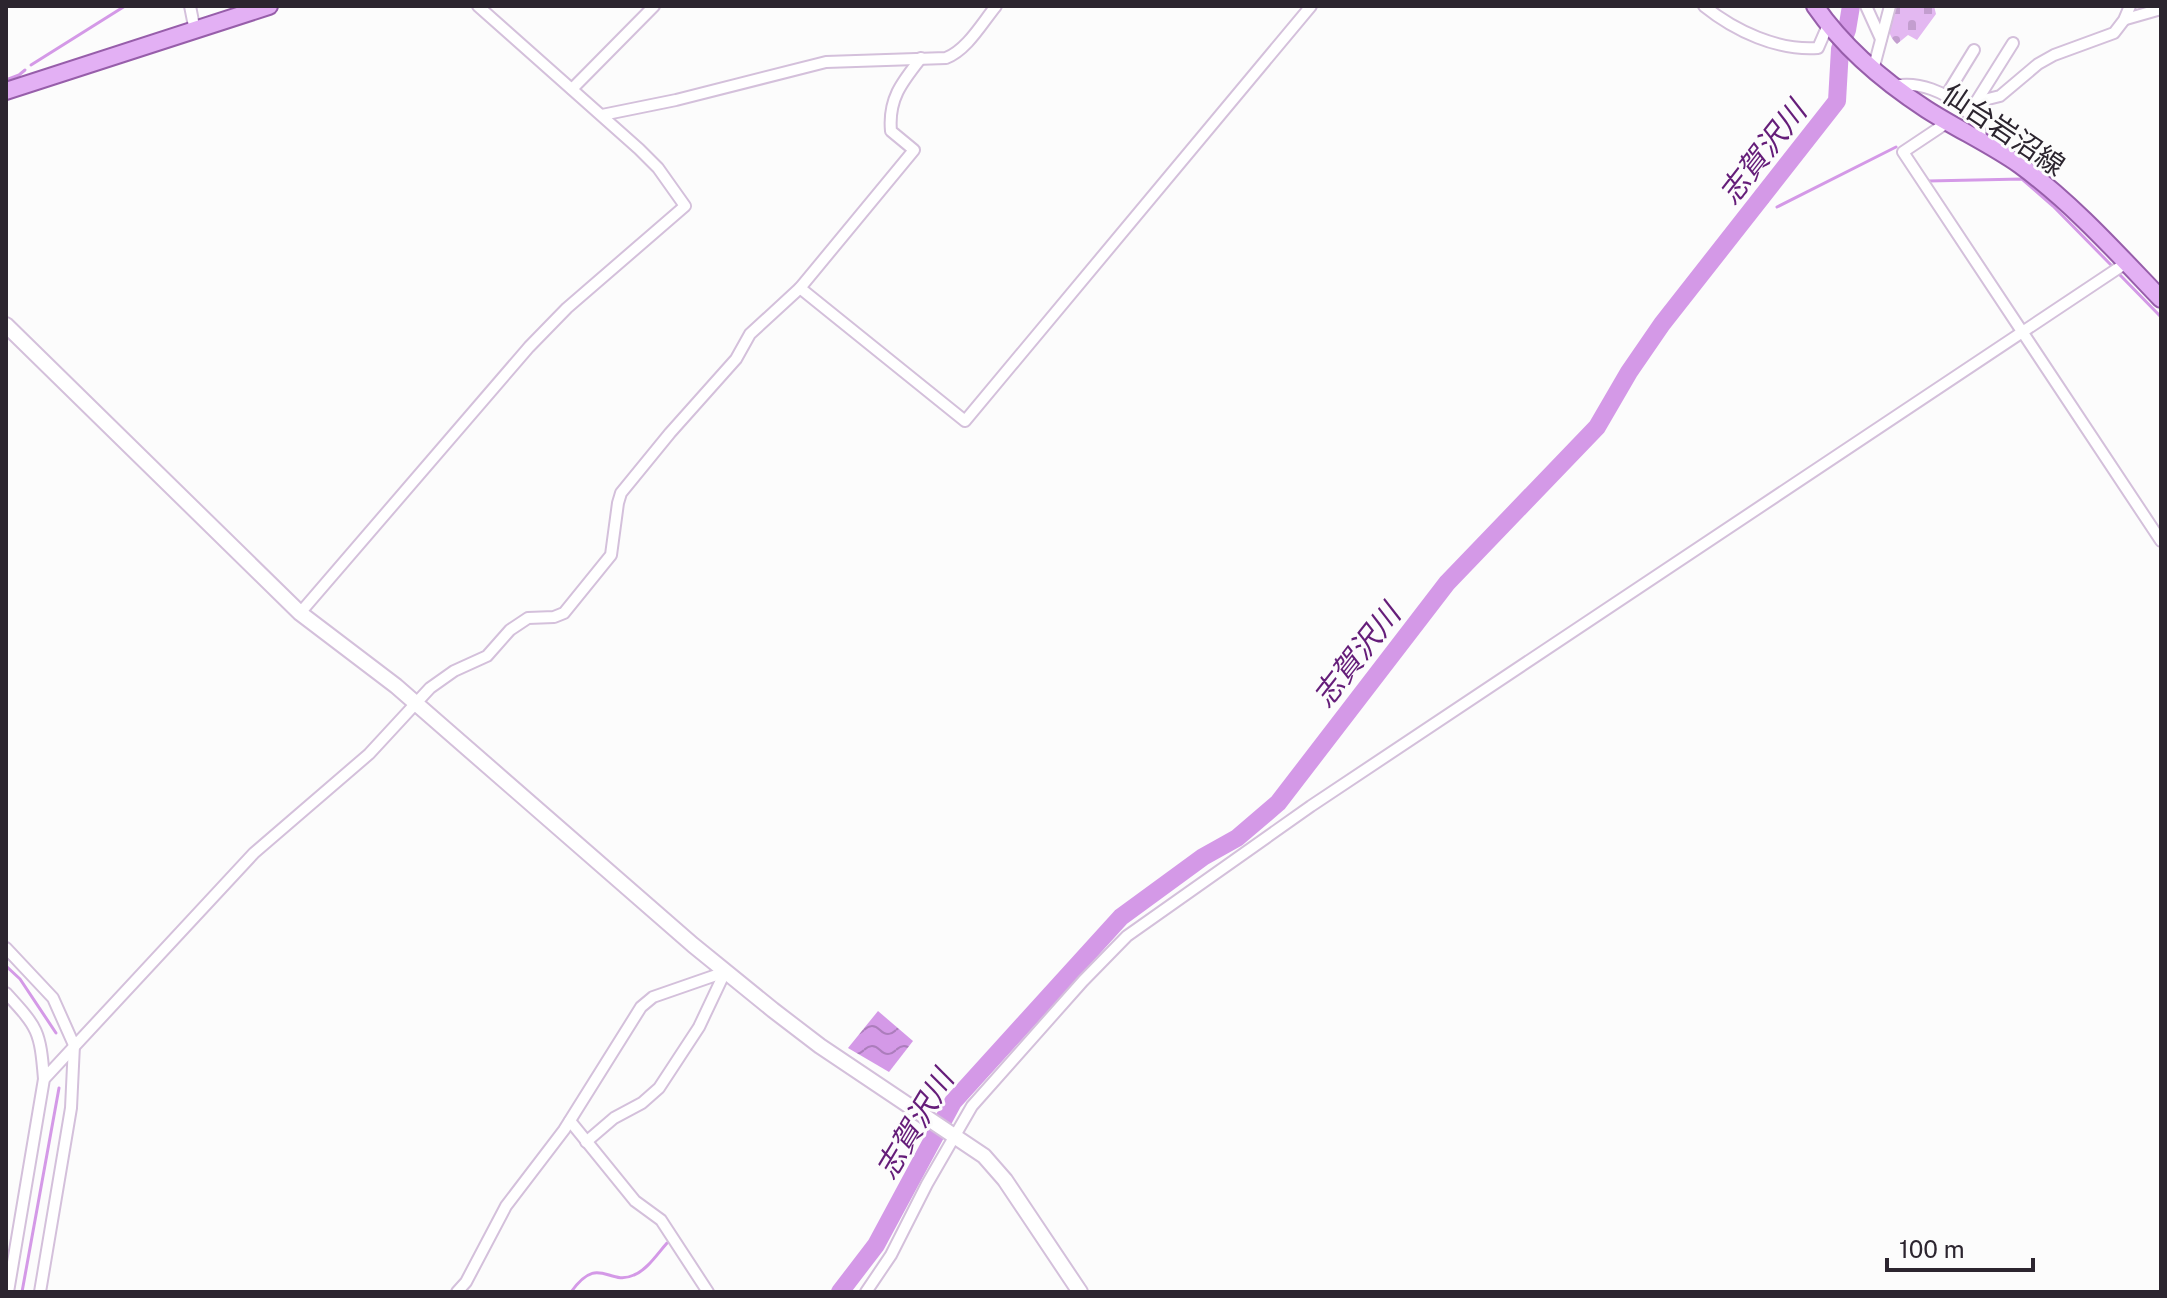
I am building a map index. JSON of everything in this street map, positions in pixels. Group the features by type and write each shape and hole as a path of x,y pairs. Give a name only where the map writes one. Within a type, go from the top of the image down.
{"main road":[{"path":"6,91 269,6"},
{"name":"仙台岩沼線","path":"1825,16 1871,68 1894,86 2047,186 2161,299"}],"street":[{"path":"190,6 195,31"},
{"path":"300,613 529,347 567,308 685,206 658,168 478,6"},
{"path":"572,89 654,6"},
{"path":"602,115 676,100 826,62 946,58 955,54 996,6"},
{"path":"800,288 965,421 1311,6"},
{"path":"1704,6 1751,35 1802,49 1818,48 1825,16"},
{"path":"1866,6 1881,39"},
{"path":"1871,68 1890,6"},
{"path":"1964,109 1976,102 2000,96 2038,64 2054,55 2114,33 2130,6"},
{"path":"2124,20 2161,9"},
{"path":"1976,102 2013,43"},
{"path":"1947,94 1974,50"},
{"path":"44,1079 254,853 369,754 414,702 454,671 487,656 510,630 528,618 554,617 564,613 611,555 621,493 736,359 750,334 800,288 914,150 891,131 890,118 895,93 921,58"},
{"path":"1894,86 1910,85 1947,94 1980,126 1981,140"},
{"path":"1948,122 1903,152 2161,541"},
{"path":"866,1292 891,1255 952,1133 972,1106 1083,981 1127,936 1301,813 2126,263"},
{"path":"6,325 300,613 414,702 725,972 820,1046 984,1156 1005,1180 1080,1292"},
{"path":"6,948 53,998 74,1045 71,1108 40,1292"},
{"path":"457,1292 466,1282 506,1206 570,1121 641,1007 653,997 725,972"},
{"path":"586,1142 614,1118 642,1103 659,1088 699,1027 725,972"},
{"path":"6,993 34,1023 41,1043 44,1079 8,1292"},
{"path":"570,1121 635,1201 661,1220 708,1292"}],"green space":[{"path":"1894,6 1934,6 1936,14 1917,40 1908,35 1897,44 1889,31"}],"water":[{"path":"878,1011 913,1041 889,1072 848,1048"}],"waterway":[{"path":"31,65 125,6"},
{"name":"志賀沢川","path":"840,1292 876,1245 953,1102 1121,917 1203,857 1237,838 1278,803 1447,583 1597,427 1662,324 1837,101 1840,49 1851,6"},
{"path":"6,80 25,70"},
{"path":"1777,207 1896,147"},
{"path":"1925,177 1928,181 2022,179 2112,266"},
{"name":"志賀沢川","path":"1762,196 1767,202"},
{"path":"2120,275 2161,317"},
{"path":"6,966 20,979 56,1033"},
{"path":"22,1292 59,1088"},
{"path":"571,1292 581,1281 596,1273 625,1278 639,1273 667,1243"}]}
